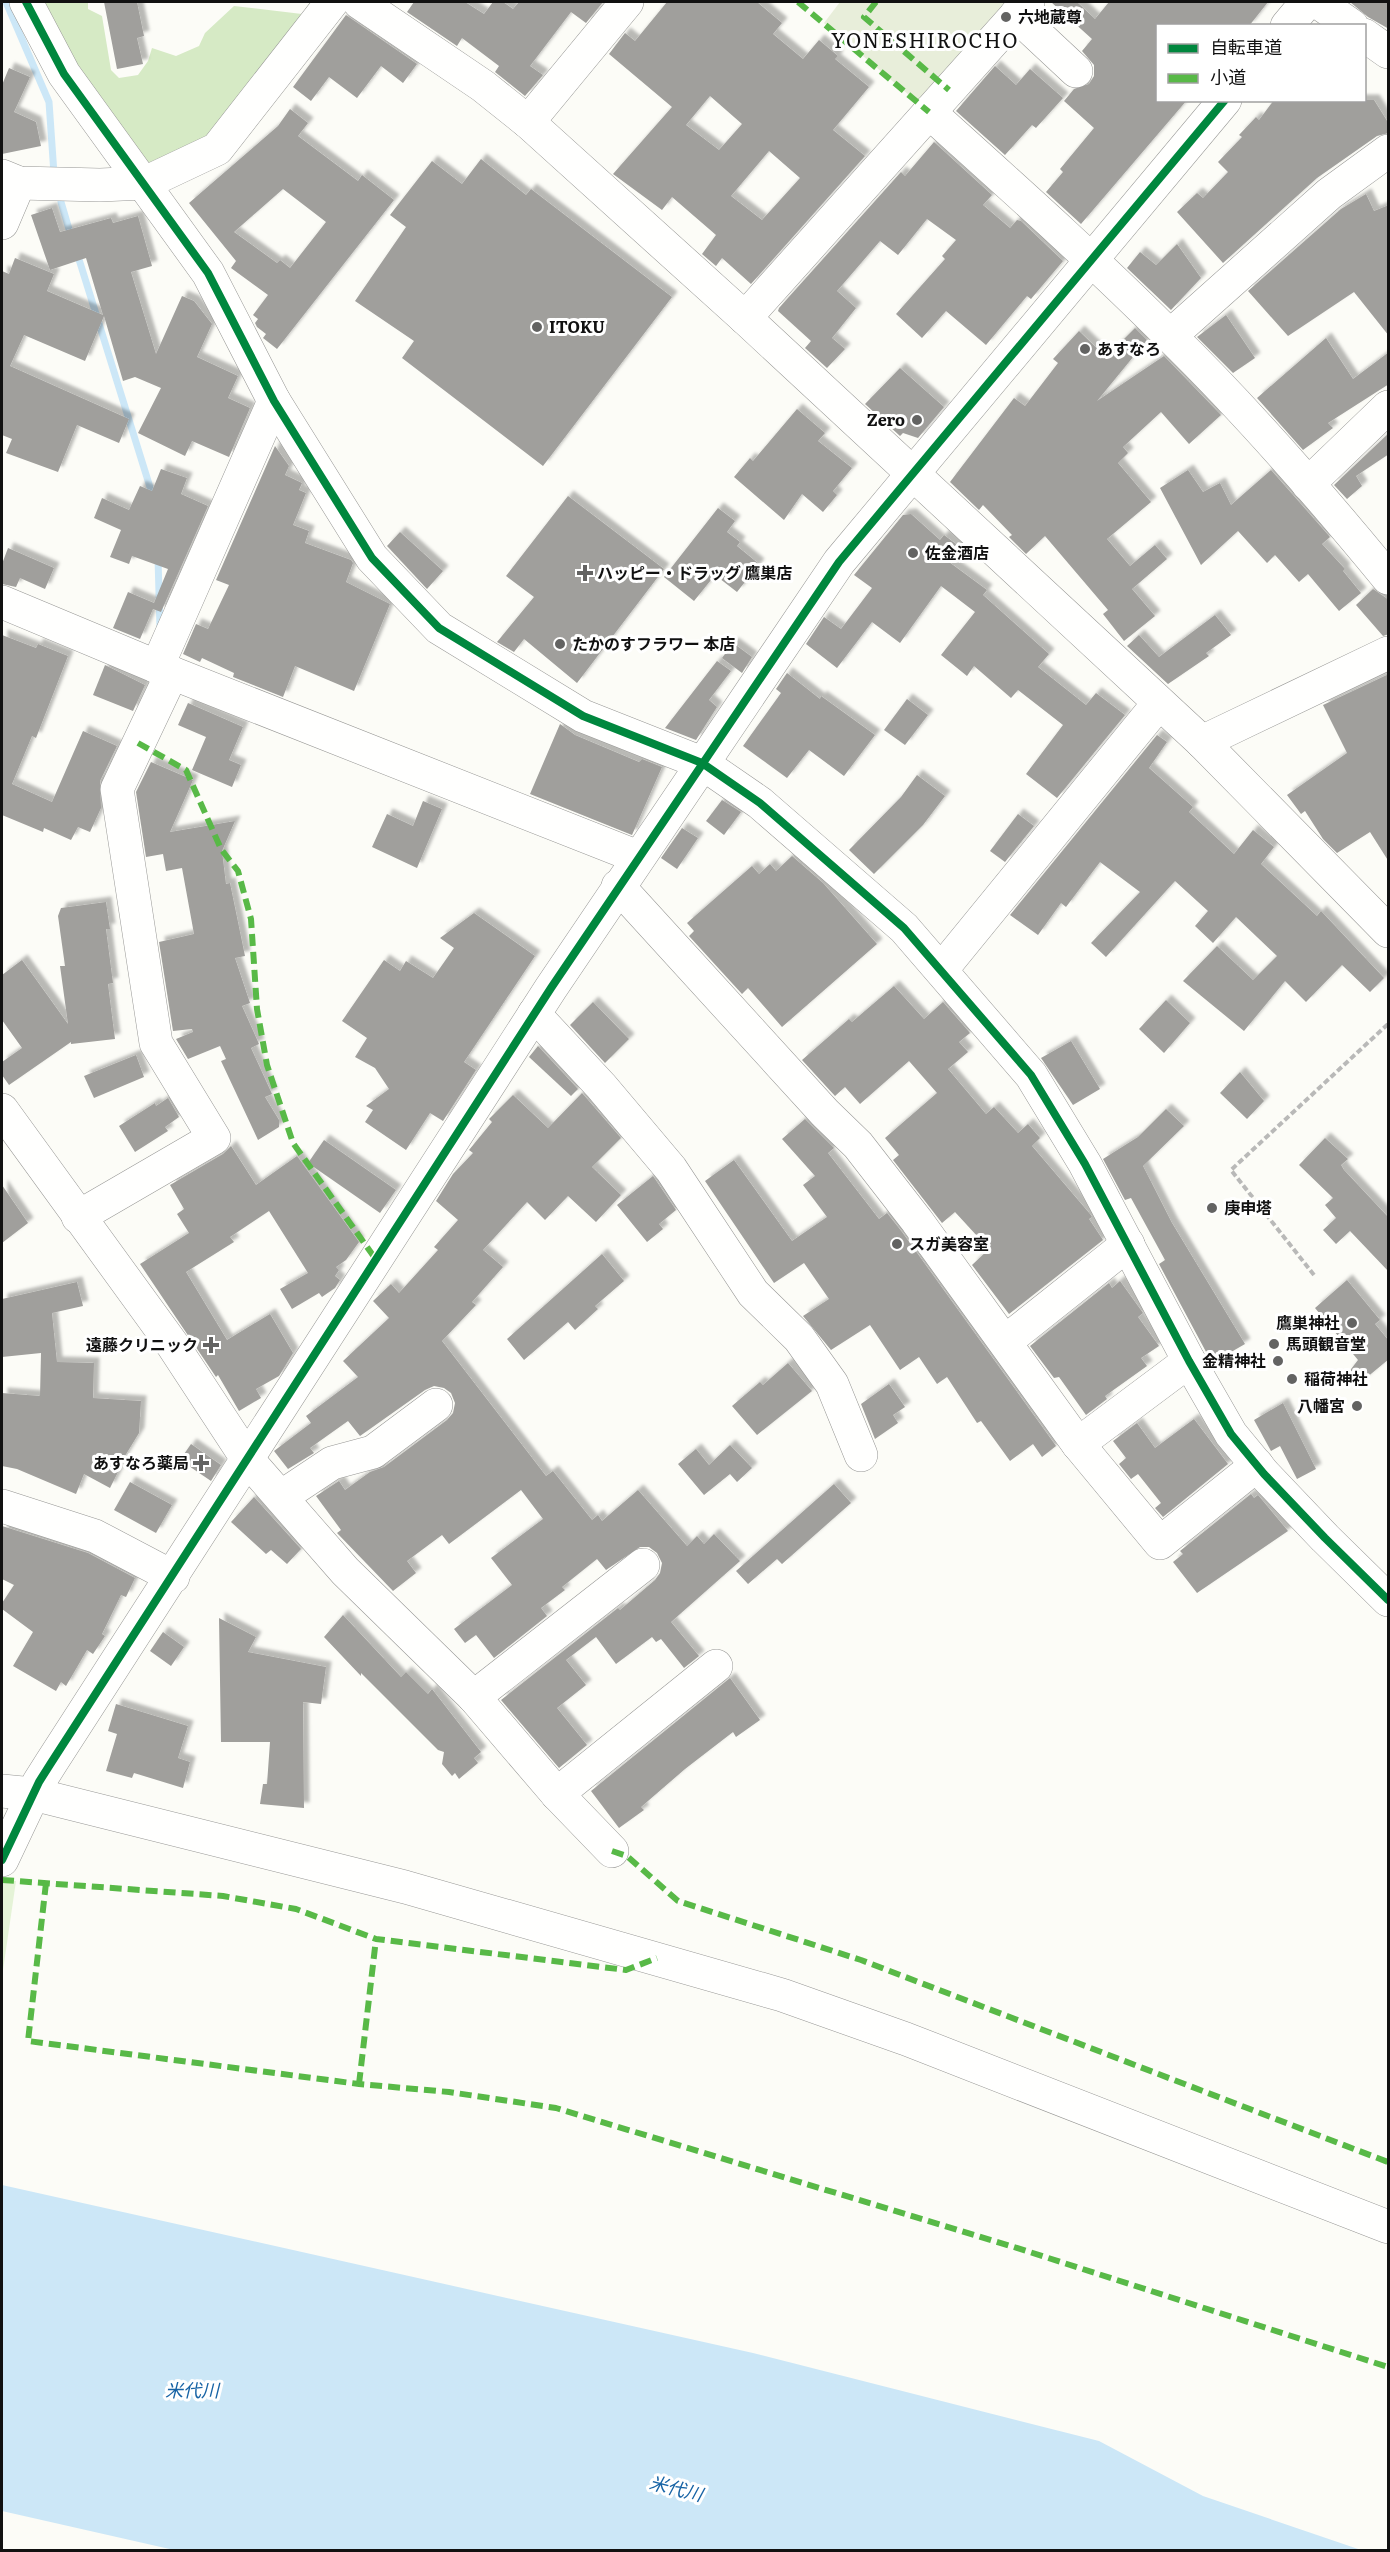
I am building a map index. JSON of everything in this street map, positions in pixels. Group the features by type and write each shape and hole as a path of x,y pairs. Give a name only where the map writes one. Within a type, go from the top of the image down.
{"street":[{"path":"26,2 64,74 208,273 274,401 372,558 439,628 583,716 702,763 760,803 904,928 942,969 1031,1075 1085,1164 1189,1361 1231,1434 1325,1538 1389,1600"},
{"path":"2,224 10,179 99,186 145,183 217,149 332,2"},
{"path":"359,2 475,80 528,122 746,318 911,474 1202,742 1389,931"},
{"path":"528,122 627,2"},
{"path":"1289,24 1307,2"},
{"path":"1318,2 1349,24"},
{"path":"746,318 1022,8 1076,71"},
{"path":"1366,36 1389,52"},
{"path":"2,1860 24,1795 173,1577 618,886 839,562 1223,102"},
{"path":"929,112 1092,260 1170,336 1308,484 1389,578"},
{"path":"1170,336 1329,194 1389,151"},
{"path":"78,1217 214,1138 156,1042 117,789 274,401"},
{"path":"1308,484 1389,406"},
{"path":"2,602 165,670 638,857"},
{"path":"1202,742 1389,652"},
{"path":"942,969 1159,704"},
{"path":"618,886 825,1113 858,1145 1006,1341 1078,1444 1160,1543 1257,1465"},
{"path":"534,1014 601,1086 670,1168 753,1293 799,1338 832,1383 861,1455"},
{"path":"2,1110 172,1344 248,1460 345,1571 474,1697 556,1794 612,1851"},
{"path":"1006,1341 1128,1244"},
{"path":"1078,1444 1189,1361"},
{"path":"281,1497 332,1463 373,1452 436,1405"},
{"path":"2,1506 95,1536 173,1577"},
{"path":"474,1697 642,1565"},
{"path":"556,1794 716,1666"},
{"path":"2,1776 24,1795 405,1887 782,1995 906,2039 1389,2227"}],"path":[{"path":"1314,1275 1231,1170 1389,1024"}],"green space":[{"path":"38,2 88,2 88,9 102,16 111,70 119,78 138,75 148,61 152,48 176,56 199,46 205,33 234,6 302,14 310,2 316,2 219,133 144,167 71,70"},
{"path":"840,2 1028,2 929,112 824,23"},
{"path":"2,1880 16,1881 2,1977"}],"water":[{"name":"米代川","path":"2,2185 753,2353 1099,2441 1203,2496 1361,2550 174,2550 2,2511"}],"building":[{"path":"104,2 137,2 144,36 137,38 143,64 117,69"},
{"path":"414,2 465,2 484,14 493,2 503,2 513,9 519,2 603,2 586,23 571,12 530,66 543,75 525,96 495,72 499,66 462,38 457,46 407,12"},
{"path":"667,2 757,2 782,23 773,34 803,59 819,40 838,56 835,59 869,87 833,130 865,156 751,284 722,258 716,266 702,254 716,235 672,197 662,210 613,174 672,107 609,54 625,33 635,41","holes":["710,96 742,124 719,150 686,125","769,151 800,178 762,220 731,196"]},
{"path":"1051,2 1077,2 1095,19 1109,2 1268,2 1251,24 1156,24 1156,102 1185,102 1081,224 1046,192 1063,172 1060,169 1094,128 1064,101 1074,89 1089,84 1094,76 1094,65 1082,51 1092,39"},
{"path":"1350,2 1389,2 1389,29 1368,17"},
{"path":"346,15 417,64 403,83 381,66 357,98 329,77 311,101 293,87"},
{"path":"995,66 1016,85 1030,69 1063,98 1036,128 1032,125 1005,155 956,111"},
{"path":"9,68 30,77 14,112 36,122 41,146 2,154 2,85"},
{"path":"1366,100 1374,100 1389,124 1389,133 1377,136 1317,178 1223,263 1177,212 1197,193 1203,198 1228,172 1218,162 1242,137 1239,135 1256,117 1259,120 1272,102 1366,102"},
{"path":"290,109 308,123 298,136 358,181 362,175 394,200 277,349 263,338 266,334 257,327 255,323 258,319 253,315 268,295 231,268 236,261 189,203 278,126","holes":["283,189 326,222 290,268 280,260 277,263 234,232"]},
{"path":"934,142 992,195 983,205 1010,228 1017,220 1021,221 1063,261 1031,299 1027,296 986,345 946,311 922,338 896,314 945,259 942,256 956,240 927,219 898,255 880,241 837,291 856,308 832,338 845,349 827,368 805,348 811,341 778,311 779,308 901,172 905,176"},
{"name":"ITOKU","path":"481,159 526,195 531,189 672,297 543,466 402,358 414,341 355,301 406,227 390,215 432,161 462,184"},
{"path":"1366,194 1374,211 1389,205 1389,336 1354,292 1288,336 1248,291 1341,209"},
{"path":"52,208 60,232 111,218 113,223 138,216 152,266 131,272 156,354 182,296 194,301 212,324 197,357 238,376 228,398 250,408 229,457 192,441 185,456 138,433 161,388 135,377 123,381 104,316 85,361 24,335 10,366 129,419 119,443 77,425 58,472 6,453 12,439 2,435 2,271 9,274 15,258 54,274 47,291 103,315 86,258 50,270 31,215"},
{"path":"1177,244 1201,278 1171,310 1127,268 1140,252 1156,265"},
{"path":"1226,315 1255,358 1233,373 1197,337"},
{"path":"1135,328 1147,340 1097,401 1164,356 1221,415 1189,444 1161,412 1123,447 1128,453 1118,463 1151,502 1107,539 1130,566 1155,545 1167,559 1132,589 1155,616 1124,641 1103,614 1108,610 1045,536 1026,554 1009,537 1012,535 983,505 979,510 950,482 1014,398 1025,406 1058,363 1053,359 1079,331 1106,357"},
{"path":"1326,338 1353,379 1389,352 1389,384 1328,423 1333,428 1303,450 1257,398"},
{"path":"900,368 944,407 918,438 903,433 900,436 865,404"},
{"path":"797,409 825,433 818,441 852,468 833,491 837,495 823,512 802,494 784,520 734,477 750,458 753,461"},
{"path":"1389,433 1389,454 1356,476 1362,486 1347,499 1334,485"},
{"path":"275,446 289,466 285,475 302,483 299,490 306,493 293,525 309,531 305,543 351,560 353,563 346,582 390,604 354,691 295,666 283,697 233,677 234,673 202,658 200,662 183,654 196,624 208,629 229,585 216,580"},
{"path":"161,469 187,478 181,494 208,506 161,612 153,609 140,639 113,628 128,592 154,603 168,569 132,556 129,564 110,557 121,530 94,518 102,498 129,510 140,486 152,491"},
{"path":"1188,470 1203,492 1220,483 1231,505 1271,470 1330,537 1322,544 1345,569 1343,571 1361,593 1339,611 1308,574 1299,582 1275,555 1267,563 1238,531 1201,565 1160,488"},
{"name":"ハッピー・ドラッグ 鷹巣店","path":"568,496 664,569 577,683 524,639 514,652 497,642 534,597 506,576"},
{"path":"718,508 735,521 727,532 740,542 737,546 759,564 737,592 715,575 694,601 664,577"},
{"path":"911,514 940,540 944,535 960,547 949,562 987,590 983,595 1049,654 1038,667 1086,705 1096,693 1125,715 1057,798 1026,774 1063,725 1018,690 1011,698 974,666 967,676 941,655 975,612 941,586 900,643 872,622 837,668 806,644 824,617 841,629 872,588 854,575 903,515"},
{"path":"400,532 443,571 427,589 387,546"},
{"path":"8,548 54,568 45,589 20,578 16,587 2,584 2,564"},
{"path":"1373,589 1389,600 1389,634 1383,636 1356,605"},
{"path":"1215,615 1231,635 1206,653 1209,656 1168,684 1127,646 1139,635 1159,657"},
{"path":"2,635 36,648 38,644 68,656 36,738 32,736 12,784 52,802 83,731 117,746 100,781 101,808 90,832 78,827 71,840 44,828 43,832 2,815"},
{"path":"733,643 752,657 742,673 722,658"},
{"path":"717,661 731,671 709,700 717,707 696,740 665,728"},
{"path":"105,665 145,685 133,711 93,695"},
{"path":"787,673 820,699 821,696 875,735 844,776 809,750 787,778 743,746 781,693 776,689"},
{"path":"1389,674 1389,862 1370,832 1337,853 1323,839 1305,811 1301,814 1287,795 1347,753 1323,705"},
{"path":"907,699 928,715 905,745 884,730"},
{"path":"188,703 243,727 229,760 241,765 232,787 192,770 206,737 178,725"},
{"path":"560,724 575,735 639,762 642,759 662,767 632,835 530,794"},
{"path":"1157,735 1167,742 1149,768 1193,807 1189,812 1234,854 1253,830 1274,847 1261,864 1317,916 1321,911 1384,978 1370,992 1342,965 1306,1002 1285,981 1244,1031 1183,981 1217,946 1253,980 1277,956 1236,917 1213,943 1195,926 1208,911 1175,881 1106,957 1091,943 1140,892 1100,862 1066,907 1061,903 1038,935 1010,915"},
{"path":"151,762 193,780 170,832 235,821 222,851 226,884 230,883 245,956 235,958 250,1003 242,1006 259,1044 251,1048 272,1094 265,1097 279,1120 279,1127 258,1140 221,1061 226,1059 220,1046 188,1059 176,1039 193,1032 192,1029 173,1031 159,942 194,934 182,868 166,871 163,854 146,857 136,792"},
{"path":"917,775 945,796 923,825 874,874 849,850 901,797"},
{"path":"722,800 741,812 724,835 706,821"},
{"path":"423,801 442,809 417,868 372,847 387,814 413,826"},
{"path":"1018,814 1034,826 1005,862 990,851"},
{"path":"682,828 698,838 677,869 661,858"},
{"path":"792,856 823,883 877,944 782,1027 748,988 742,994 689,936 694,931 687,923 752,866 759,874 770,864 776,871"},
{"path":"106,902 110,929 106,929 113,983 108,984 115,1039 71,1044 71,1042 9,1085 2,1075 2,1062 22,1048 2,1020 2,975 22,960 68,1024 60,966 65,966 58,916 61,908"},
{"path":"474,913 535,956 464,1062 476,1070 443,1121 430,1113 406,1150 365,1122 373,1110 366,1106 389,1089 375,1068 355,1057 367,1038 342,1021 384,960 400,971 406,961 433,978 454,948 440,938"},
{"path":"894,986 924,1019 943,1002 970,1033 959,1042 968,1052 948,1069 986,1114 994,1107 1018,1133 1028,1124 1040,1138 1032,1146 1090,1214 1092,1217 1089,1219 1103,1240 1009,1314 972,1265 989,1249 955,1212 942,1223 893,1160 899,1155 885,1138 937,1093 909,1061 860,1104 845,1087 835,1096 802,1060 849,1019 852,1022"},
{"path":"1166,1000 1190,1023 1164,1053 1139,1029"},
{"path":"593,1002 629,1039 605,1063 570,1025"},
{"path":"1071,1041 1100,1089 1073,1105 1041,1058"},
{"path":"538,1046 578,1089 571,1096 529,1057"},
{"path":"136,1055 144,1077 94,1098 84,1076"},
{"path":"1240,1072 1264,1101 1247,1119 1220,1093"},
{"path":"582,1093 621,1138 592,1167 621,1195 596,1222 568,1196 545,1220 527,1202 483,1250 503,1267 472,1302 476,1305 442,1341 546,1476 553,1471 592,1520 598,1515 602,1521 638,1490 687,1546 697,1536 704,1544 714,1534 740,1561 671,1622 699,1656 684,1668 661,1639 656,1642 652,1637 616,1664 596,1637 566,1660 586,1685 557,1708 587,1745 559,1768 501,1700 618,1608 620,1610 655,1580 660,1573 662,1563 657,1553 649,1547 640,1547 606,1570 597,1559 562,1587 565,1590 541,1608 547,1616 494,1658 476,1635 465,1643 454,1629 512,1585 491,1558 543,1519 521,1490 449,1544 442,1535 407,1561 416,1573 393,1591 337,1533 341,1530 316,1496 339,1481 345,1490 370,1472 384,1467 447,1420 453,1413 455,1403 451,1393 444,1388 434,1386 425,1390 360,1436 348,1421 310,1448 314,1453 288,1469 274,1451 311,1423 306,1416 358,1377 343,1361 389,1318 373,1301 391,1284 399,1293 438,1250 434,1247 458,1220 436,1201 453,1174 473,1153 469,1150 492,1122 489,1119 513,1095 548,1128"},
{"path":"168,1098 179,1117 165,1127 168,1131 135,1152 119,1126 155,1103 156,1106"},
{"path":"1166,1109 1184,1126 1143,1166 1172,1223 1245,1344 1212,1363 1159,1264 1165,1260 1131,1198 1125,1200 1103,1159 1138,1137"},
{"path":"805,1119 834,1148 828,1153 879,1219 887,1213 902,1232 1056,1446 1042,1457 1033,1444 1010,1461 981,1421 977,1423 947,1377 937,1384 919,1357 900,1370 870,1325 831,1350 803,1316 829,1299 804,1263 774,1283 705,1181 734,1160 792,1241 827,1217 803,1185 815,1176 782,1139"},
{"path":"1325,1138 1348,1159 1341,1165 1344,1170 1389,1218 1389,1272 1350,1231 1336,1244 1323,1230 1336,1218 1325,1205 1333,1198 1299,1165"},
{"path":"324,1140 396,1190 380,1213 308,1163"},
{"path":"231,1146 256,1185 297,1156 359,1242 346,1260 336,1267 339,1270 335,1276 340,1280 335,1288 322,1297 319,1293 292,1309 280,1289 308,1273 269,1211 230,1237 234,1242 186,1272 227,1340 270,1314 293,1353 279,1376 256,1389 261,1398 239,1411 218,1375 216,1377 140,1264 189,1233 177,1214 184,1209 170,1185 223,1154"},
{"path":"653,1176 676,1210 659,1224 663,1229 647,1242 617,1205"},
{"path":"2,1185 28,1223 2,1243"},
{"path":"602,1254 624,1281 595,1306 598,1309 575,1330 568,1322 524,1360 507,1339"},
{"name":"鷹巣神社","path":"1347,1280 1380,1320 1375,1324 1389,1341 1389,1359 1360,1383 1348,1373 1358,1360 1315,1308"},
{"path":"1120,1281 1143,1313 1138,1317 1159,1346 1141,1358 1147,1366 1105,1396 1107,1399 1086,1415 1059,1377 1054,1378 1030,1346 1109,1283 1112,1288"},
{"path":"77,1282 83,1306 52,1313 57,1362 94,1363 93,1398 141,1401 139,1433 117,1469 119,1470 110,1488 84,1474 76,1494 17,1469 2,1466 2,1393 40,1396 41,1353 2,1357 2,1299"},
{"path":"788,1363 812,1391 757,1435 732,1406 760,1382 763,1385"},
{"path":"889,1384 905,1407 893,1415 898,1423 875,1439 861,1404"},
{"path":"1283,1403 1316,1469 1297,1479 1280,1446 1271,1451 1254,1420"},
{"path":"1194,1419 1228,1464 1163,1517 1155,1508 1161,1503 1138,1474 1131,1479 1119,1464 1126,1458 1113,1441 1137,1423 1155,1448"},
{"name":"あすなろ薬局","path":"191,1444 221,1465 211,1481 180,1460"},
{"path":"730,1445 752,1468 737,1482 730,1474 704,1495 678,1464 696,1449 709,1465"},
{"path":"130,1482 172,1505 156,1533 114,1510"},
{"path":"834,1484 851,1503 782,1564 777,1559 748,1584 736,1571"},
{"path":"1251,1494 1254,1498 1258,1495 1288,1531 1197,1593 1173,1562 1183,1554 1180,1551"},
{"path":"254,1497 301,1549 287,1564 271,1550 266,1554 231,1522"},
{"path":"2,1526 88,1553 135,1578 126,1597 121,1595 102,1634 105,1636 93,1654 87,1650 66,1686 61,1682 56,1691 13,1666 33,1632 2,1609 2,1603 14,1585 2,1579"},
{"path":"343,1615 401,1677 406,1672 428,1694 432,1689 481,1752 474,1758 478,1763 459,1779 455,1773 452,1776 442,1764 444,1752 438,1750 324,1637"},
{"path":"219,1618 256,1637 248,1652 326,1667 321,1704 303,1702 304,1808 260,1804 263,1784 267,1784 270,1742 221,1742"},
{"path":"163,1632 184,1647 171,1666 150,1651"},
{"path":"730,1678 760,1720 736,1737 733,1732 685,1769 641,1807 644,1810 619,1828 591,1791"},
{"path":"116,1704 188,1726 178,1758 190,1762 183,1788 134,1773 132,1778 106,1771 117,1734 108,1731"}],"waterway":[{"path":"6,2 49,102 54,174"},
{"path":"61,202 71,236"},
{"path":"77,253 154,500"},
{"path":"158,558 160,628"}],"marked path":[{"path":"798,2 929,112"},
{"path":"876,2 864,17 949,90"},
{"path":"138,743 186,770 221,849 238,871 251,919 257,1009 267,1065 293,1143 377,1261"},
{"path":"612,1851 627,1856 678,1901 861,1960 1388,2162"},
{"path":"2,1880 223,1896 296,1909 376,1939 626,1970 657,1958"},
{"path":"46,1883 28,2041 359,2084 449,2092 556,2108 1014,2247 1388,2367"},
{"path":"359,2084 376,1939"}],"cycle path":[{"path":"26,2 64,74 208,273 274,401 372,558 439,628 583,716 702,763 760,803 904,928 1031,1075 1085,1164 1189,1361 1231,1434 1264,1474 1388,1600"},
{"path":"2,1860 39,1782 51,1763 551,988 839,562 1223,102"}],"place":[{"name":"六地蔵尊","path":"1006,17"},
{"name":"ITOKU","path":"537,327"},
{"name":"あすなろ","path":"1085,349"},
{"name":"Zero","path":"917,420"},
{"name":"佐金酒店","path":"913,553"},
{"name":"ハッピー・ドラッグ 鷹巣店","path":"585,573"},
{"name":"たかのすフラワー 本店","path":"560,644"},
{"name":"庚申塔","path":"1212,1208"},
{"name":"スガ美容室","path":"897,1244"},
{"name":"鷹巣神社","path":"1352,1323"},
{"name":"馬頭観音堂","path":"1274,1344"},
{"name":"遠藤クリニック","path":"211,1345"},
{"name":"金精神社","path":"1278,1361"},
{"name":"稲荷神社","path":"1292,1379"},
{"name":"八幡宮","path":"1357,1406"},
{"name":"あすなろ薬局","path":"201,1463"}],"district":[{"name":"YONESHIROCHO","path":"925,41"}]}
